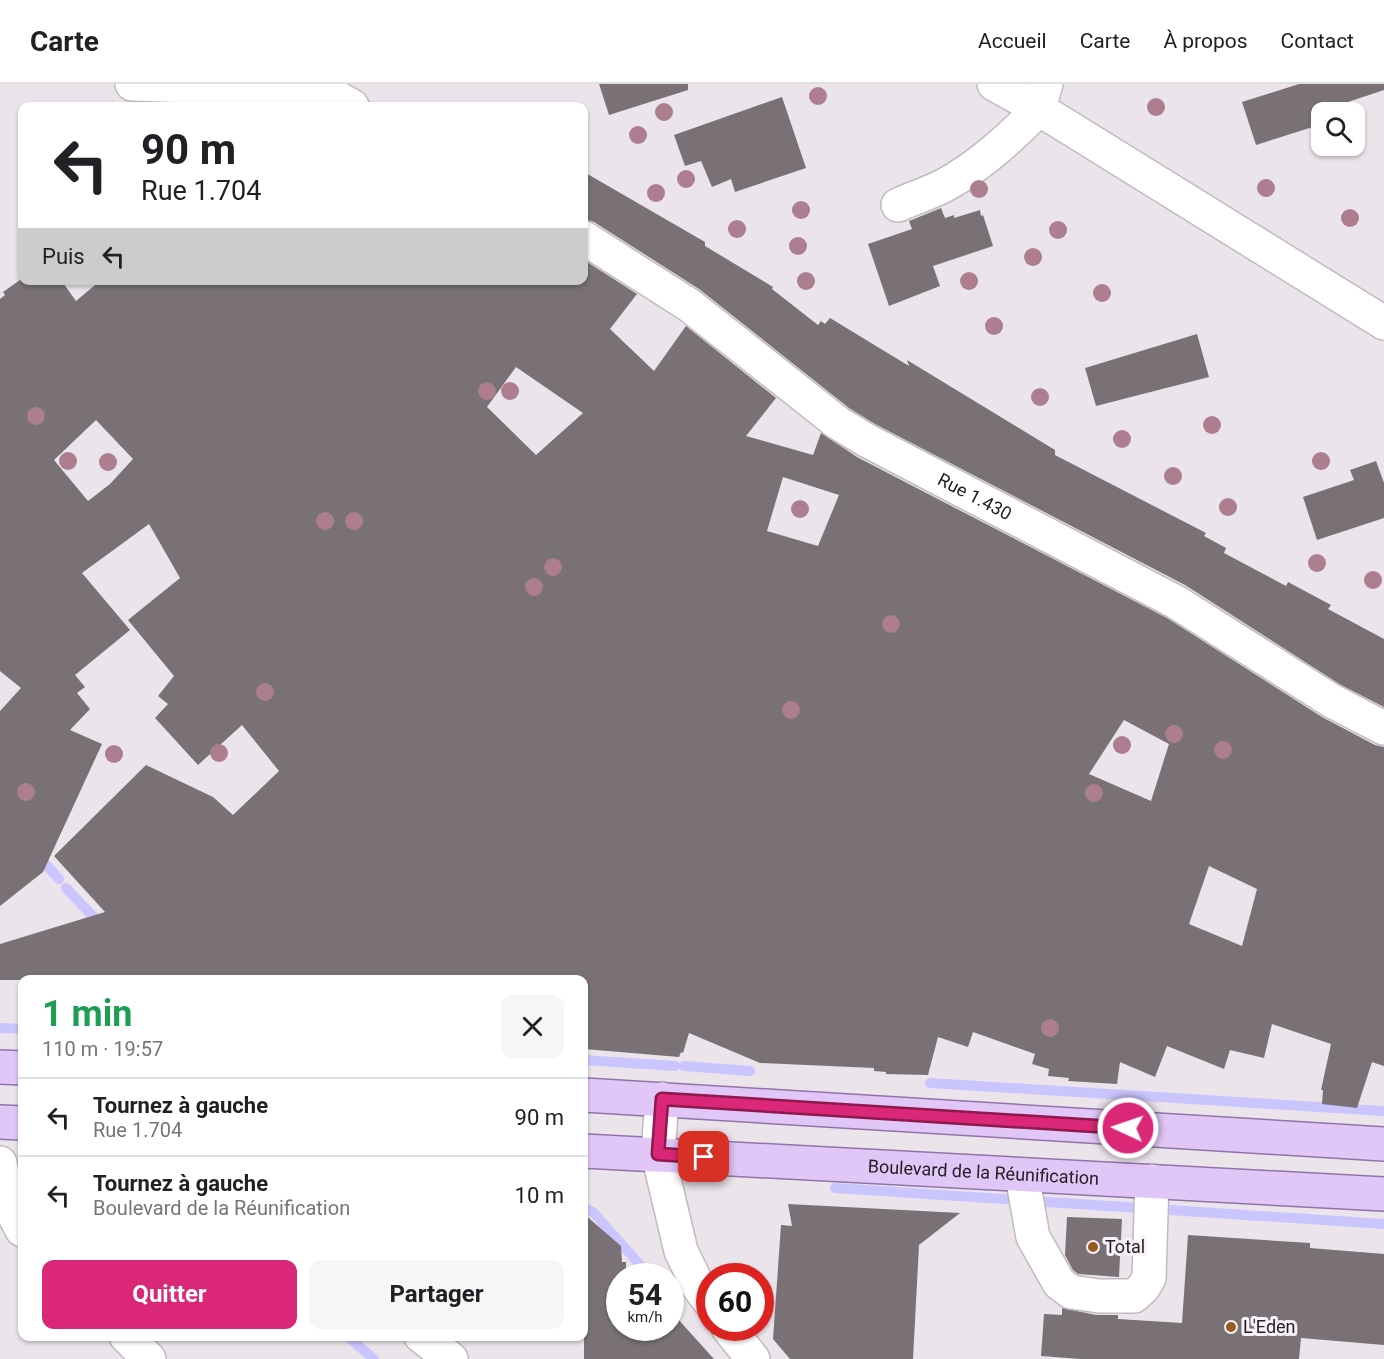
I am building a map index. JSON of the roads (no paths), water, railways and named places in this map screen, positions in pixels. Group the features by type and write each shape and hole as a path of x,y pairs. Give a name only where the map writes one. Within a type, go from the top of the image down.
{"main road":[{"path":"0,1067 18,1068"},
{"path":"588,1095 1384,1144"},
{"path":"0,1122 18,1123"},
{"name":"Boulevard de la Réunification","path":"588,1151 1384,1194"}],"street":[{"path":"132,84 309,90 332,95 345,102"},
{"path":"994,84 1042,96 1384,323"},
{"path":"898,205 945,185 978,162 1009,138 1042,96"},
{"name":"Rue 1.430","path":"588,241 689,305 838,423 866,440 1176,602 1332,701 1384,728"},
{"path":"662,1099 658,1154 681,1251 696,1282"},
{"path":"0,1163 7,1201 18,1222"},
{"path":"1022,1174 1034,1238 1059,1283 1071,1292 1099,1296 1134,1296 1149,1278 1152,1181"},
{"path":"131,1341 149,1359"},
{"path":"428,1341 451,1359"},
{"path":"738,1341 753,1359"}],"waterway":[{"path":"37,855 59,879"},
{"path":"66,888 102,926"},
{"path":"0,1028 18,1029"},
{"path":"588,1060 675,1066"},
{"path":"684,1066 750,1071"},
{"path":"930,1083 1384,1111"},
{"path":"835,1188 1384,1224"},
{"path":"588,1210 593,1212 638,1263"},
{"path":"353,1341 374,1359"}],"place":[{"name":"Total","path":"1093,1247"},
{"name":"L'Eden","path":"1231,1327"}]}
